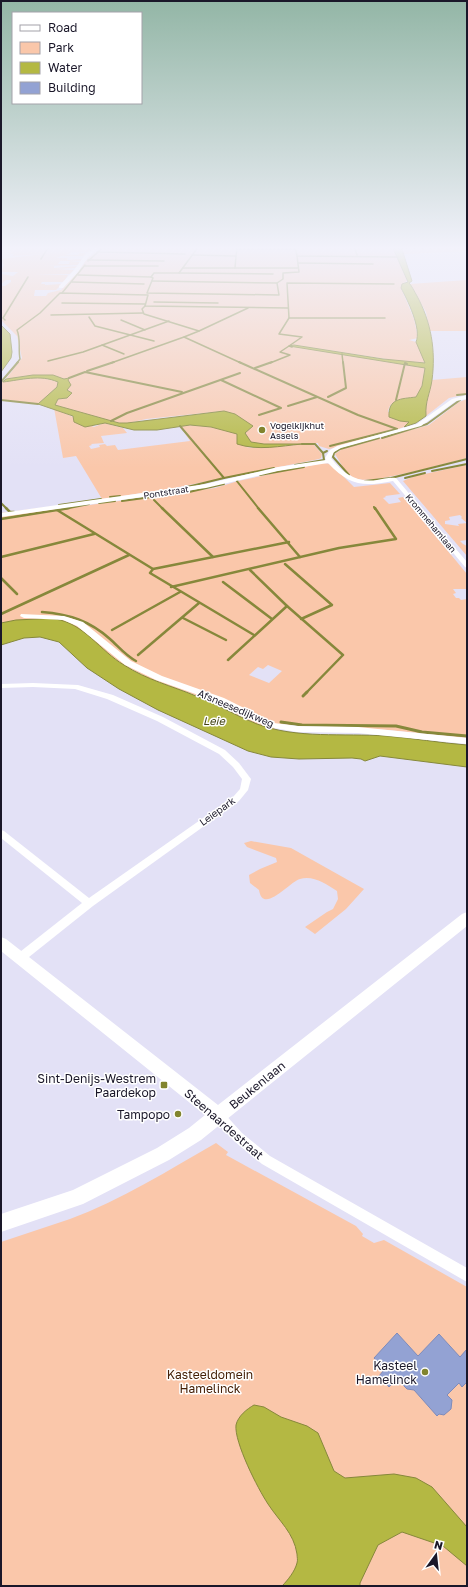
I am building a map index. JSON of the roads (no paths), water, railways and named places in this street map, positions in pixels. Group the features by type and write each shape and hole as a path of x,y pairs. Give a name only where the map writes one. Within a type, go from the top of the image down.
{"street":[{"path":"329,460 328,458 330,453 335,449 419,425 454,400 467,397"},
{"name":"Krommehamlaan","path":"329,460 346,477 354,482 366,483 394,480 467,566"},
{"name":"Pontstraat","path":"1,515 206,486 278,469 329,460"},
{"name":"Afsneesedijkweg","path":"24,616 64,618 80,624 128,663 159,678 221,700 272,725 297,729 358,730 467,741"},
{"name":"Leiepark","path":"1,686 33,685 75,687 110,697 160,719 222,752 236,764 247,779 244,790 236,798 89,903 20,958"},
{"path":"1,833 89,903"},
{"name":"Beukenlaan","path":"1,1223 77,1198 163,1154 195,1134 467,918"},
{"name":"Steenaardestraat","path":"1,943 219,1116 238,1137 266,1160 467,1275"}],"water":[{"path":"415,320 427,320 429,326 433,347 432,380 427,402 426,416 416,423 404,427 409,422 400,421 389,417 389,411 393,403 396,401 416,397 422,386 425,368 289,346 294,345 383,359 425,363 416,342 417,330"},
{"path":"1,325 10,334 12,352 11,358 1,372"},
{"path":"33,375 53,375 64,379 69,378 68,380 71,385 67,390 72,393 67,398 58,399 55,405 119,423 224,411 235,414 253,426 245,433 251,442 264,444 302,444 269,447 245,446 237,444 237,434 211,427 190,425 157,430 134,430 105,423 85,427 74,422 73,416 38,404 57,387 58,382 44,378 37,378 3,382 6,379"},
{"name":"Leie","path":"55,619 75,626 115,659 133,670 151,679 204,699 257,724 272,729 304,734 386,736 467,745 467,767 380,756 365,761 352,758 299,759 271,757 248,751 158,710 119,689 87,668 59,642 40,637 24,638 1,645 1,623 16,620"},
{"path":"254,1405 264,1407 281,1417 307,1426 318,1433 334,1471 345,1478 394,1474 416,1478 432,1487 467,1527 467,1566 443,1546 402,1532 378,1545 360,1583 360,1586 282,1586 291,1575 297,1562 297,1554 293,1540 258,1488 243,1454 236,1433 236,1425 239,1419"}],"waterway":[{"path":"17,363 20,359 19,337 17,330 30,320"},
{"path":"91,320 95,326 130,335"},
{"path":"121,320 145,330"},
{"path":"164,320 168,321"},
{"path":"199,331 222,320"},
{"path":"288,320 279,334 302,337 289,346"},
{"path":"145,330 168,321"},
{"path":"168,321 199,331"},
{"path":"130,335 145,330"},
{"path":"184,337 199,331"},
{"path":"102,345 130,335"},
{"path":"130,335 154,341"},
{"path":"111,363 184,337"},
{"path":"184,337 241,363"},
{"path":"48,361 83,352 102,345"},
{"path":"102,345 124,354"},
{"path":"270,363 290,355 280,352 289,346"},
{"path":"342,354 343,363"},
{"path":"1,382 18,362"},
{"path":"239,362 358,415 397,429 330,446"},
{"path":"255,368 272,362"},
{"path":"328,397 346,388 343,362"},
{"path":"87,371 111,363"},
{"path":"396,400 405,363 407,364"},
{"path":"69,378 85,372 182,392"},
{"path":"111,421 127,413 240,373"},
{"path":"221,380 281,408 259,415"},
{"path":"457,395 467,394"},
{"path":"288,406 317,397"},
{"path":"1,400 38,404"},
{"path":"382,438 427,424 460,400"},
{"path":"180,426 224,478"},
{"path":"349,475 333,457 334,453 340,449 379,438"},
{"path":"302,444 315,444 323,453"},
{"path":"323,453 327,451"},
{"path":"295,465 324,460 323,453"},
{"path":"365,481 391,478 467,459"},
{"path":"432,471 467,464"},
{"path":"260,475 304,467"},
{"path":"224,478 274,468"},
{"path":"405,478 425,473"},
{"path":"187,487 224,478"},
{"path":"239,479 236,480 259,509"},
{"path":"189,492 224,484"},
{"path":"122,501 181,493"},
{"path":"110,497 120,496"},
{"path":"59,505 101,499"},
{"path":"154,500 162,508"},
{"path":"99,503 115,501"},
{"path":"1,503 10,512 14,512"},
{"path":"69,508 89,504"},
{"path":"58,510 69,508"},
{"path":"64,509 69,508"},
{"path":"162,508 213,557"},
{"path":"258,508 287,542"},
{"path":"173,587 339,548 396,539 375,508"},
{"path":"1,519 57,510 153,569"},
{"path":"1,557 94,534"},
{"path":"153,569 287,542"},
{"path":"287,542 300,557"},
{"path":"1,614 129,555"},
{"path":"285,564 332,605 302,619"},
{"path":"153,569 150,573 173,587"},
{"path":"250,570 287,606"},
{"path":"1,578 17,594"},
{"path":"223,582 272,619"},
{"path":"173,587 254,635"},
{"path":"112,630 180,592"},
{"path":"138,655 199,603"},
{"path":"228,660 287,606"},
{"path":"287,606 302,619"},
{"path":"42,612 70,617 95,627 125,654 136,661"},
{"path":"183,618 226,640"},
{"path":"302,619 343,655 306,693"},
{"path":"303,696 306,693"},
{"path":"281,722 302,725 396,726 422,732 467,736"}],"place":[{"name":"Vogelkijkhut Assels","path":"262,430"},
{"name":"Sint-Denijs-Westrem Paardekop","path":"164,1085"},
{"name":"Tampopo","path":"178,1114"},
{"name":"Kasteel Hamelinck","path":"425,1372"}],"park label":[{"name":"Kasteeldomein Hamelinck","path":"210,1381"}]}
